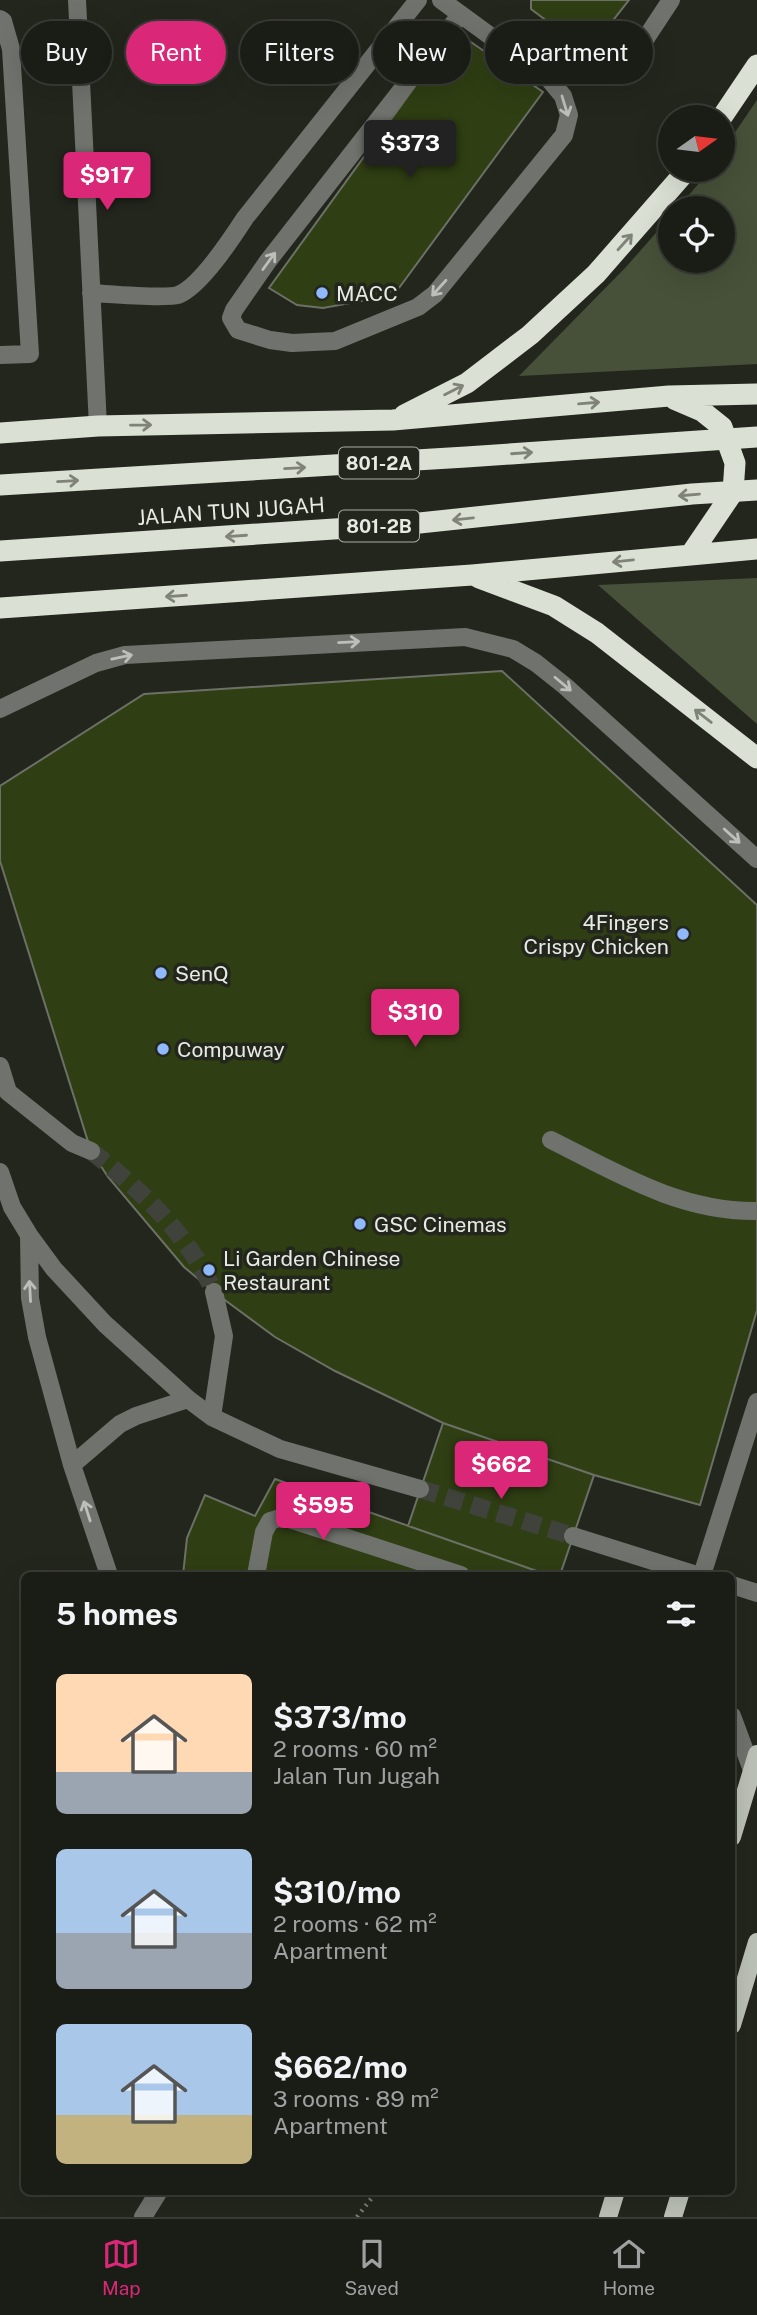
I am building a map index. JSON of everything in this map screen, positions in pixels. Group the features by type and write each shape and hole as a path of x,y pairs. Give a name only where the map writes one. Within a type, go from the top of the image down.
{"highway":[{"path":"730,105 757,65"},
{"path":"393,420 467,383 530,335 596,274 676,182"},
{"path":"0,432 98,426 393,420 669,397 757,394"},
{"path":"669,397 702,411 722,427 735,463 733,492 691,554"},
{"name":"JALAN TUN JUGAH","path":"0,485 757,437"},
{"name":"JALAN TUN JUGAH","path":"0,551 410,524 692,494 757,490"},
{"path":"0,608 472,575 757,549"},
{"path":"472,575 554,606 597,633 757,758"}],"main road":[{"path":"735,1827 754,1762"},
{"path":"735,2015 757,1942"},
{"path":"608,2217 614,2195"},
{"path":"673,2217 680,2195"}],"street":[{"path":"77,0 98,426"},
{"path":"92,293 178,295 192,285 224,251 245,218 418,0"},
{"path":"441,0 548,78 563,96 569,115 564,135 435,293 418,307 335,341 281,341 238,330 231,318 234,310 268,261 460,15"},
{"path":"653,27 671,0"},
{"path":"0,19 3,20 10,49 30,355 0,355"},
{"path":"0,709 96,663 125,655 465,637 513,649 536,663 757,859"},
{"path":"0,1066 8,1092 72,1143 91,1151"},
{"path":"551,1140 659,1193 690,1203 757,1211"},
{"path":"0,1171 12,1207 54,1269 105,1324 188,1399 212,1417 280,1449 420,1489"},
{"path":"29,1235 30,1298 37,1337 72,1465 108,1572"},
{"path":"212,1417 224,1336 214,1292"},
{"path":"72,1465 120,1424 188,1399"},
{"path":"701,1572 757,1402"},
{"path":"257,1572 264,1532 270,1521 283,1517 452,1572"},
{"path":"573,1536 669,1571"},
{"path":"735,1587 757,1593"},
{"path":"735,1722 754,1762"},
{"path":"143,2217 157,2195"}],"path":[{"path":"357,2217 374,2195"}],"green space":[{"path":"757,100 757,364 519,376 658,231 658,273 735,273 735,196 688,196 700,182 735,182 735,132"},
{"path":"757,578 757,724 598,585"}],"building":[{"path":"531,0 629,0 612,21 547,21 531,9"},
{"path":"471,42 485,52 485,84 531,84 543,92 399,288 372,299 323,308 297,305 269,288 417,84 471,84"},
{"path":"502,671 757,905 757,1310 700,1505 594,1475 443,1423 335,1371 275,1337 184,1267 108,1177 91,1151 0,861 0,786 144,694"},
{"path":"443,1423 594,1475 561,1572 539,1572 408,1526"},
{"path":"275,1479 539,1572 183,1572 187,1538 205,1495 255,1516"}],"tunnel":[{"path":"91,1151 162,1214 191,1251 214,1292"},
{"path":"420,1489 573,1536"}],"place":[{"name":"MACC","path":"322,293"},
{"name":"4Fingers Crispy Chicken","path":"683,934"},
{"name":"SenQ","path":"161,973"},
{"name":"Compuway","path":"163,1049"},
{"name":"GSC Cinemas","path":"360,1224"},
{"name":"Li Garden Chinese Restaurant","path":"209,1270"}]}
